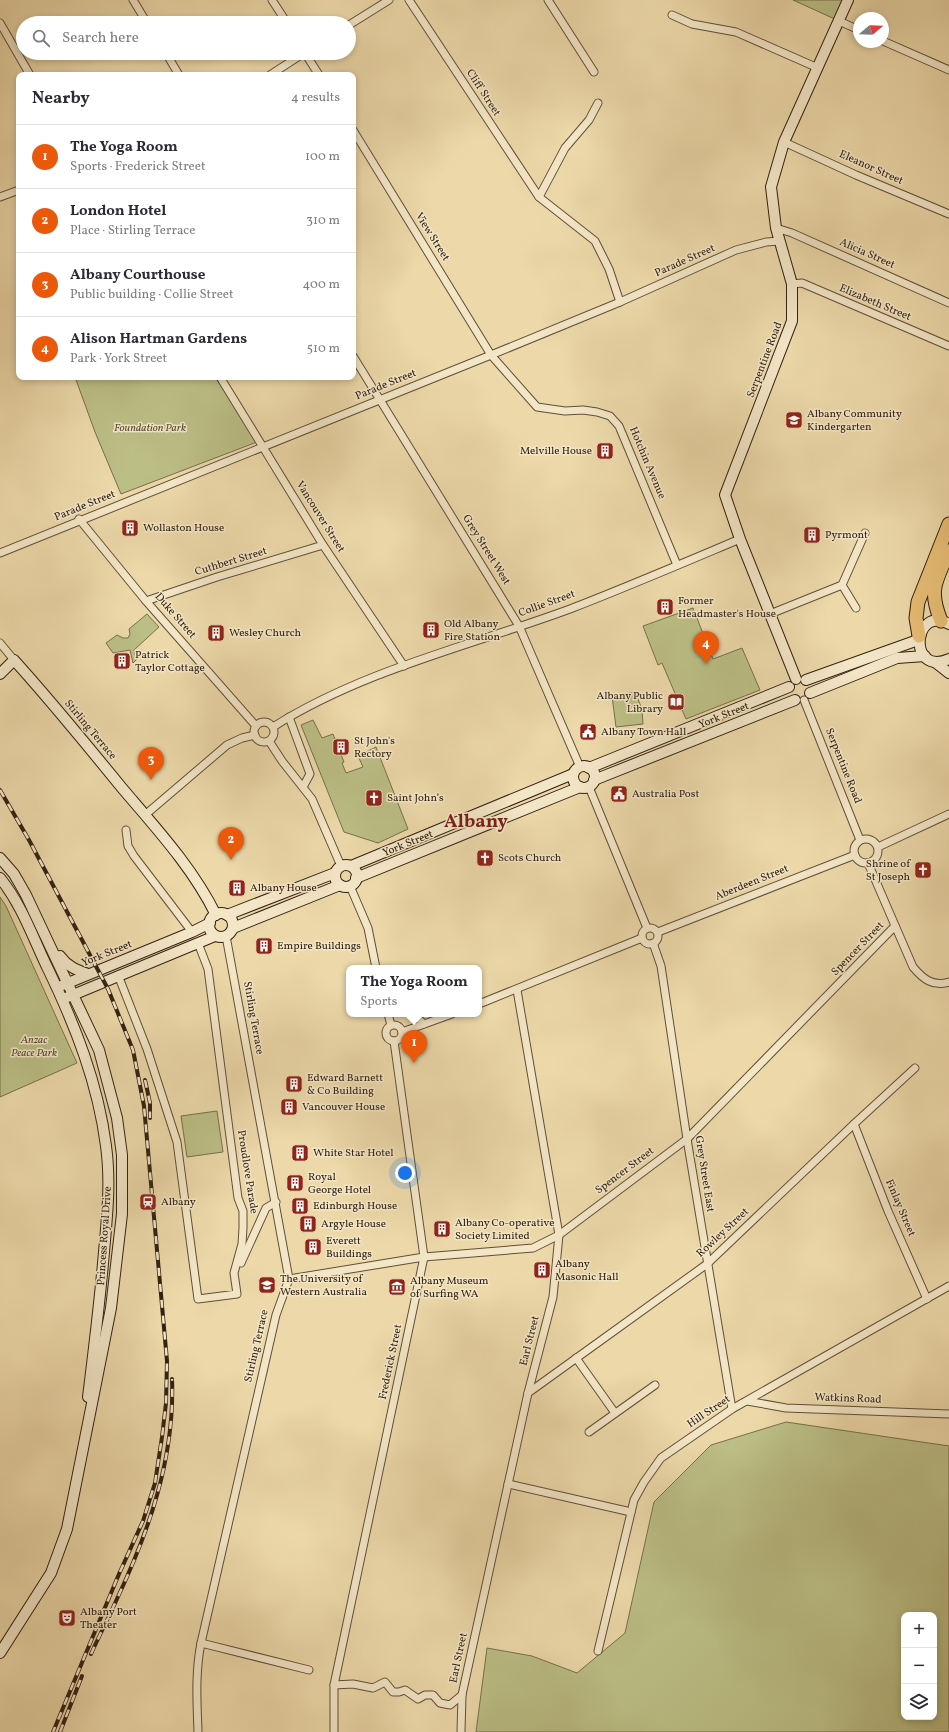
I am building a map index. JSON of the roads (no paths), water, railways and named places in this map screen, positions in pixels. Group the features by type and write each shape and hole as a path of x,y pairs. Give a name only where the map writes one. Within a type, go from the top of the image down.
{"highway":[{"path":"918,638 916,618 918,602 949,524"},
{"path":"945,622 934,605 934,586 949,552"}],"main road":[{"name":"Serpentine Road","path":"797,682 740,539 725,495 792,322 792,284 776,228 771,187 784,142 848,0"},
{"path":"945,622 927,624 918,638 920,649 925,656 949,673"},
{"name":"York Street","path":"227,915 797,682 918,638"},
{"name":"York Street","path":"232,928 349,883 803,697 874,666 897,658 925,656"},
{"path":"935,662 943,662 949,659"},
{"path":"0,674 14,660"},
{"name":"Stirling Terrace","path":"14,660 145,815 203,889 216,915"},
{"path":"797,682 810,686 803,697 790,695 797,682"},
{"path":"581,769 594,773 588,785 574,782 581,769"},
{"name":"Princess Royal Drive","path":"0,858 14,874 34,911 99,1050 117,1118 122,1155 122,1214 111,1308 67,1529 51,1573 0,1653"},
{"path":"342,868 356,872 349,883 335,880 342,868"},
{"name":"Princess Royal Drive","path":"0,878 13,896 26,919 86,1056 95,1087 106,1146 108,1202 99,1306 77,1484"},
{"path":"34,911 65,963 76,970 88,974"},
{"path":"62,1000 118,975 215,936 226,936 232,928 232,920 227,915 216,915 210,923 210,930 215,936"},
{"name":"York Street","path":"57,988 68,982 192,932 210,923"},
{"path":"192,932 198,943"},
{"path":"113,964 118,975"},
{"path":"85,1018 82,1003 94,986"},
{"path":"99,1306 111,1308"}],"street":[{"path":"133,0 143,16"},
{"path":"272,0 282,16"},
{"path":"356,21 389,0"},
{"name":"Cliff Street","path":"410,0 539,197 595,241 609,269 620,302"},
{"path":"548,0 594,72"},
{"path":"672,15 692,24 736,32 818,68"},
{"path":"839,21 853,27"},
{"path":"0,23 16,51"},
{"path":"889,44 949,70"},
{"path":"21,60 28,72"},
{"path":"170,60 177,72"},
{"path":"275,72 294,60"},
{"path":"309,60 317,72"},
{"path":"539,197 565,148 589,120 598,103"},
{"name":"View Street","path":"356,135 491,355"},
{"name":"Eleanor Street","path":"784,142 856,175 949,214"},
{"path":"0,197 16,191"},
{"name":"Alicia Street","path":"776,228 792,233 949,303"},
{"name":"Parade Street","path":"0,553 620,302 736,250 766,242 780,242"},
{"name":"Elizabeth Street","path":"792,284 802,283 949,346"},
{"name":"Hotchin Avenue","path":"491,355 537,407 565,411 583,410 610,416 619,426 677,565"},
{"name":"Grey Street West","path":"356,361 520,626 581,769"},
{"name":"Vancouver Street","path":"222,380 264,446 323,546 404,666"},
{"name":"Duke Street","path":"79,520 146,601 256,726"},
{"path":"770,614 842,585 865,533"},
{"name":"Collie Street","path":"273,727 329,696 404,666 570,609 740,539"},
{"name":"Cuthbert Street","path":"146,601 217,577 323,546"},
{"path":"842,585 856,608"},
{"path":"0,643 14,660"},
{"name":"Serpentine Road","path":"803,697 860,840"},
{"path":"289,717 310,774 303,787"},
{"path":"266,722 273,727 274,734 269,741 262,742 255,735 256,726 266,722"},
{"path":"145,815 227,745 242,738 255,735"},
{"path":"269,741 282,761 303,787 317,809 342,868"},
{"path":"588,785 646,928"},
{"path":"878,847 949,814"},
{"path":"126,830 128,846 134,856 192,932"},
{"path":"860,840 872,840 878,847 878,855 872,862 868,863 860,861 855,855 854,847 860,840"},
{"name":"Aberdeen Street","path":"658,932 855,855"},
{"path":"868,863 913,967 922,978 934,984 947,983"},
{"path":"349,883 368,928 375,965"},
{"name":"Spencer Street","path":"289,1279 424,1258 533,1248 559,1235 686,1139 895,926"},
{"path":"652,927 658,932 658,938 653,943 646,942 642,938 643,932 646,928 652,927"},
{"name":"Stirling Terrace","path":"198,1732 196,1683 201,1643 276,1314 289,1279 226,936"},
{"path":"482,1003 517,990 642,938"},
{"name":"Proudlove Parade","path":"118,975 147,1049 177,1142 198,1300 237,1294 234,1272 242,1244 243,1211 238,1198 208,969 198,943"},
{"name":"Grey Street East","path":"653,943 661,966 686,1139 732,1409"},
{"name":"Earl Street","path":"461,1732 462,1695 528,1393 553,1297 559,1235 517,990"},
{"path":"389,1017 391,1025"},
{"path":"416,1017 424,1024"},
{"path":"402,1032 444,1017"},
{"path":"391,1025 398,1026 402,1032"},
{"path":"391,1025 387,1029 386,1034 389,1039 394,1041 401,1037 402,1032"},
{"name":"Frederick Street","path":"334,1732 334,1686 424,1258 394,1041"},
{"name":"Rowley Street","path":"528,1393 707,1264 915,1068"},
{"name":"Finlay Street","path":"854,1124 888,1211 928,1299"},
{"path":"234,1272 252,1240 266,1208 276,1202"},
{"name":"Hill Street","path":"598,1651 631,1512 639,1489 661,1458 732,1409 949,1286"},
{"path":"576,1358 615,1413"},
{"path":"590,1432 655,1385"},
{"name":"Watkins Road","path":"747,1401 786,1408 949,1414"},
{"path":"508,1484 631,1512"},
{"path":"201,1643 309,1670"},
{"path":"334,1686 354,1684 373,1688 385,1682 393,1692 406,1690 418,1699 424,1695 433,1695 440,1703 450,1705 462,1695"}],"railway":[{"path":"0,790 29,840 108,989 133,1050 144,1106 167,1361 166,1403 155,1483 143,1521 119,1574 53,1732"},
{"path":"145,1080 150,1103 150,1118"},
{"path":"91,1654 128,1575 158,1493 169,1437 172,1408 172,1379"},
{"path":"60,1732 82,1676"}],"place":[{"name":"Albany Community Kindergarten","path":"794,420"},
{"name":"Melville House","path":"605,451"},
{"name":"Wollaston House","path":"130,528"},
{"name":"Pyrmont","path":"812,535"},
{"name":"Former Headmaster's House","path":"665,607"},
{"name":"Old Albany Fire Station","path":"431,630"},
{"name":"Wesley Church","path":"216,633"},
{"name":"Patrick Taylor Cottage","path":"122,661"},
{"name":"Alison Hartman Gardens","path":"706,664"},
{"name":"Albany Public Library","path":"676,702"},
{"name":"Albany Town Hall","path":"588,732"},
{"name":"St John's Rectory","path":"341,747"},
{"name":"Albany Courthouse","path":"151,780"},
{"name":"Australia Post","path":"619,794"},
{"name":"Saint John’s","path":"374,798"},
{"name":"Scots Church","path":"485,858"},
{"name":"London Hotel","path":"231,860"},
{"name":"Shrine of St Joseph","path":"923,870"},
{"name":"Albany House","path":"237,888"},
{"name":"Empire Buildings","path":"264,946"},
{"name":"The Yoga Room","path":"414,1063"},
{"name":"Edward Barnett & Co Building","path":"294,1084"},
{"name":"Vancouver House","path":"289,1107"},
{"name":"White Star Hotel","path":"300,1153"},
{"name":"Royal George Hotel","path":"295,1183"},
{"name":"Albany","path":"148,1202"},
{"name":"Edinburgh House","path":"300,1206"},
{"name":"Argyle House","path":"308,1224"},
{"name":"Albany Co-operative Society Limited","path":"442,1229"},
{"name":"Everett Buildings","path":"313,1247"},
{"name":"Albany Masonic Hall","path":"542,1270"},
{"name":"The University of Western Australia","path":"267,1285"},
{"name":"Albany Museum of Surfing WA","path":"397,1287"},
{"name":"Albany Port Theater","path":"67,1618"}],"district":[{"name":"Albany","path":"476,822"}],"park label":[{"name":"Foundation Park","path":"150,428"},
{"name":"Anzac Peace Park","path":"34,1046"}]}
